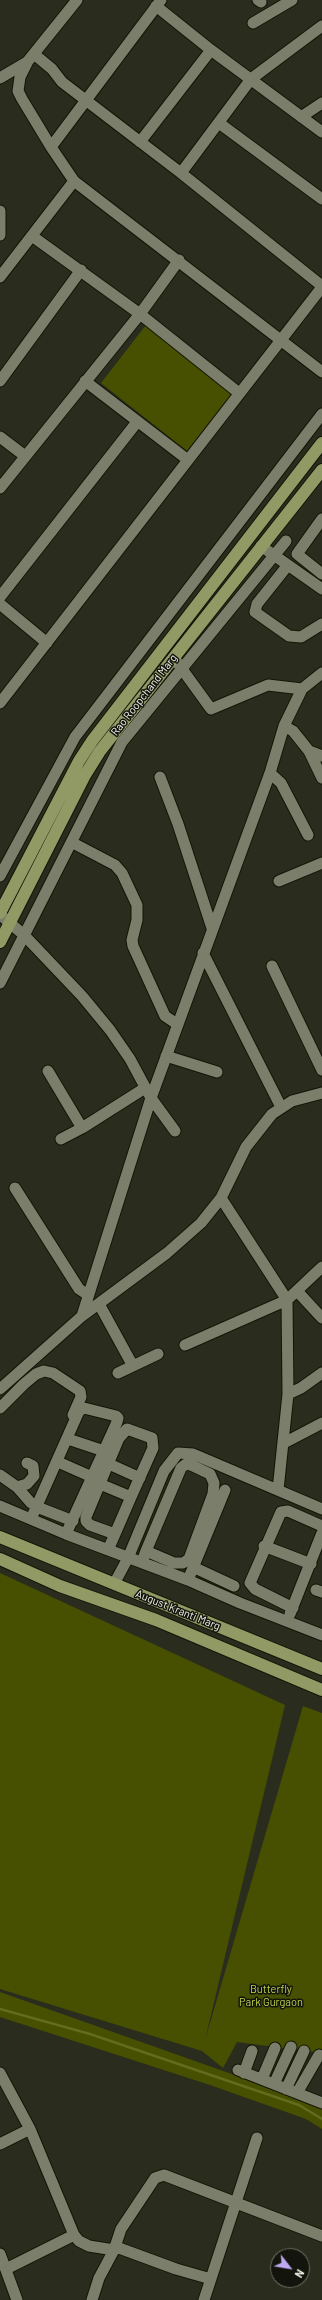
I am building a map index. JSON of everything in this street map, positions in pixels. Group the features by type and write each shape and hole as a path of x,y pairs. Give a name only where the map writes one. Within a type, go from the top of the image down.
{"main road":[{"name":"Rao Roopchand Marg","path":"0,913 79,760 92,741 322,443"},
{"name":"Rao Roopchand Marg","path":"0,942 85,775 100,752 322,470"},
{"name":"August Kranti Marg","path":"0,1537 322,1669"},
{"path":"24,1570 33,1551"},
{"name":"August Kranti Marg","path":"0,1559 60,1586 156,1620 322,1690"},
{"path":"60,1586 70,1565"},
{"path":"291,1677 299,1660"}],"street":[{"path":"76,0 31,58 20,77 18,91 51,147 74,181 180,260 280,341 322,372"},
{"path":"253,23 292,0"},
{"path":"51,147 85,99 159,3 211,50 322,132"},
{"path":"181,173 251,79 322,26"},
{"path":"140,142 211,50"},
{"path":"0,78 31,58"},
{"path":"1,698 47,643 322,287 181,173 62,82 52,69 31,58"},
{"path":"301,117 322,103"},
{"path":"219,123 322,199"},
{"path":"1,275 74,181"},
{"path":"0,211 0,236"},
{"path":"32,236 140,314 239,393"},
{"path":"0,488 140,314 180,260"},
{"path":"0,381 81,270"},
{"path":"85,381 188,460"},
{"path":"0,876 75,737 322,414"},
{"path":"0,597 138,422"},
{"path":"0,437 25,456"},
{"path":"322,519 299,548 297,554 322,574"},
{"path":"273,531 286,541 299,548"},
{"path":"0,983 73,843 86,813 122,742 286,541"},
{"path":"261,546 322,589"},
{"path":"288,565 257,604 254,612 289,636 301,637 322,624"},
{"path":"0,604 47,643"},
{"path":"174,658 211,709 263,686 302,689"},
{"path":"82,1316 148,1093 166,1056 270,773 284,726 302,689 322,673"},
{"path":"284,726 293,731 309,751 322,778"},
{"path":"309,751 322,756"},
{"path":"270,773 281,783 308,834"},
{"path":"160,777 178,824 212,928"},
{"path":"73,843 115,865 122,873 137,905 137,920 132,940 133,946 165,1016 177,1024"},
{"path":"279,881 322,863"},
{"path":"0,913 24,935 110,1030 130,1059 148,1093 175,1132"},
{"path":"203,953 281,1107"},
{"path":"272,966 322,1070"},
{"path":"166,1056 216,1072"},
{"path":"48,1071 82,1128"},
{"path":"61,1139 148,1093"},
{"path":"0,1389 82,1316 167,1253 201,1224 221,1198 246,1147 272,1114 292,1101 322,1093"},
{"path":"15,1188 79,1289 88,1296"},
{"path":"221,1198 287,1300 288,1394 278,1490"},
{"path":"185,1345 287,1300 298,1292 322,1267"},
{"path":"298,1292 322,1318"},
{"path":"99,1304 133,1366"},
{"path":"118,1373 158,1354"},
{"path":"0,1408 24,1384 36,1374 44,1371 53,1373 81,1393 34,1505"},
{"path":"288,1394 302,1388 322,1373"},
{"path":"28,1517 58,1462 79,1411 84,1408 116,1416 118,1418 104,1452 86,1521 90,1525 115,1534"},
{"path":"284,1443 322,1423"},
{"path":"66,1534 72,1521 108,1464 123,1431 127,1429 147,1436 152,1438 153,1448 108,1550"},
{"path":"68,1439 104,1452"},
{"path":"114,1584 128,1558 164,1471 178,1453 192,1454 322,1509"},
{"path":"58,1462 131,1497"},
{"path":"17,1487 27,1484 34,1476 33,1466 27,1463"},
{"path":"108,1464 140,1478"},
{"path":"142,1562 146,1551 181,1468 186,1464 191,1464 210,1474 214,1483 213,1494 188,1559 183,1563 174,1563 146,1551"},
{"path":"0,1474 17,1487 34,1505 72,1521"},
{"path":"188,1580 225,1490"},
{"path":"0,1506 66,1534 188,1580 240,1603 287,1620 322,1635"},
{"path":"293,1608 251,1586 250,1583 277,1517 284,1510 322,1526"},
{"path":"287,1620 311,1564 322,1533"},
{"path":"264,1546 311,1564"},
{"path":"193,1567 234,1586"},
{"path":"262,2080 275,2048"},
{"path":"274,2084 291,2048"},
{"path":"252,2051 241,2071 297,2094 321,2100"},
{"path":"286,2089 304,2051"},
{"path":"297,2094 319,2055"},
{"path":"0,2073 30,2129 74,2235 79,2241 89,2246 114,2250 119,2248 176,2269 211,2279"},
{"path":"0,2144 30,2129"},
{"path":"204,2300 234,2203 257,2138"},
{"path":"92,2300 99,2278 114,2250 121,2229 155,2178 164,2175 322,2236"},
{"path":"6,2269 74,2235"},
{"path":"0,2254 17,2300"}],"green space":[{"path":"146,325 232,393 187,451 101,383"},
{"name":"Butterfly Park Gurgaon","path":"0,1573 285,1705 205,2040 303,1706 322,1713 322,2053 237,2042 223,2068 202,2051 0,1989"},
{"path":"0,1992 322,2106 322,2129 306,2119 210,2085 0,2017"}],"waterway":[{"path":"0,2009 90,2034 299,2105 322,2119"}]}
